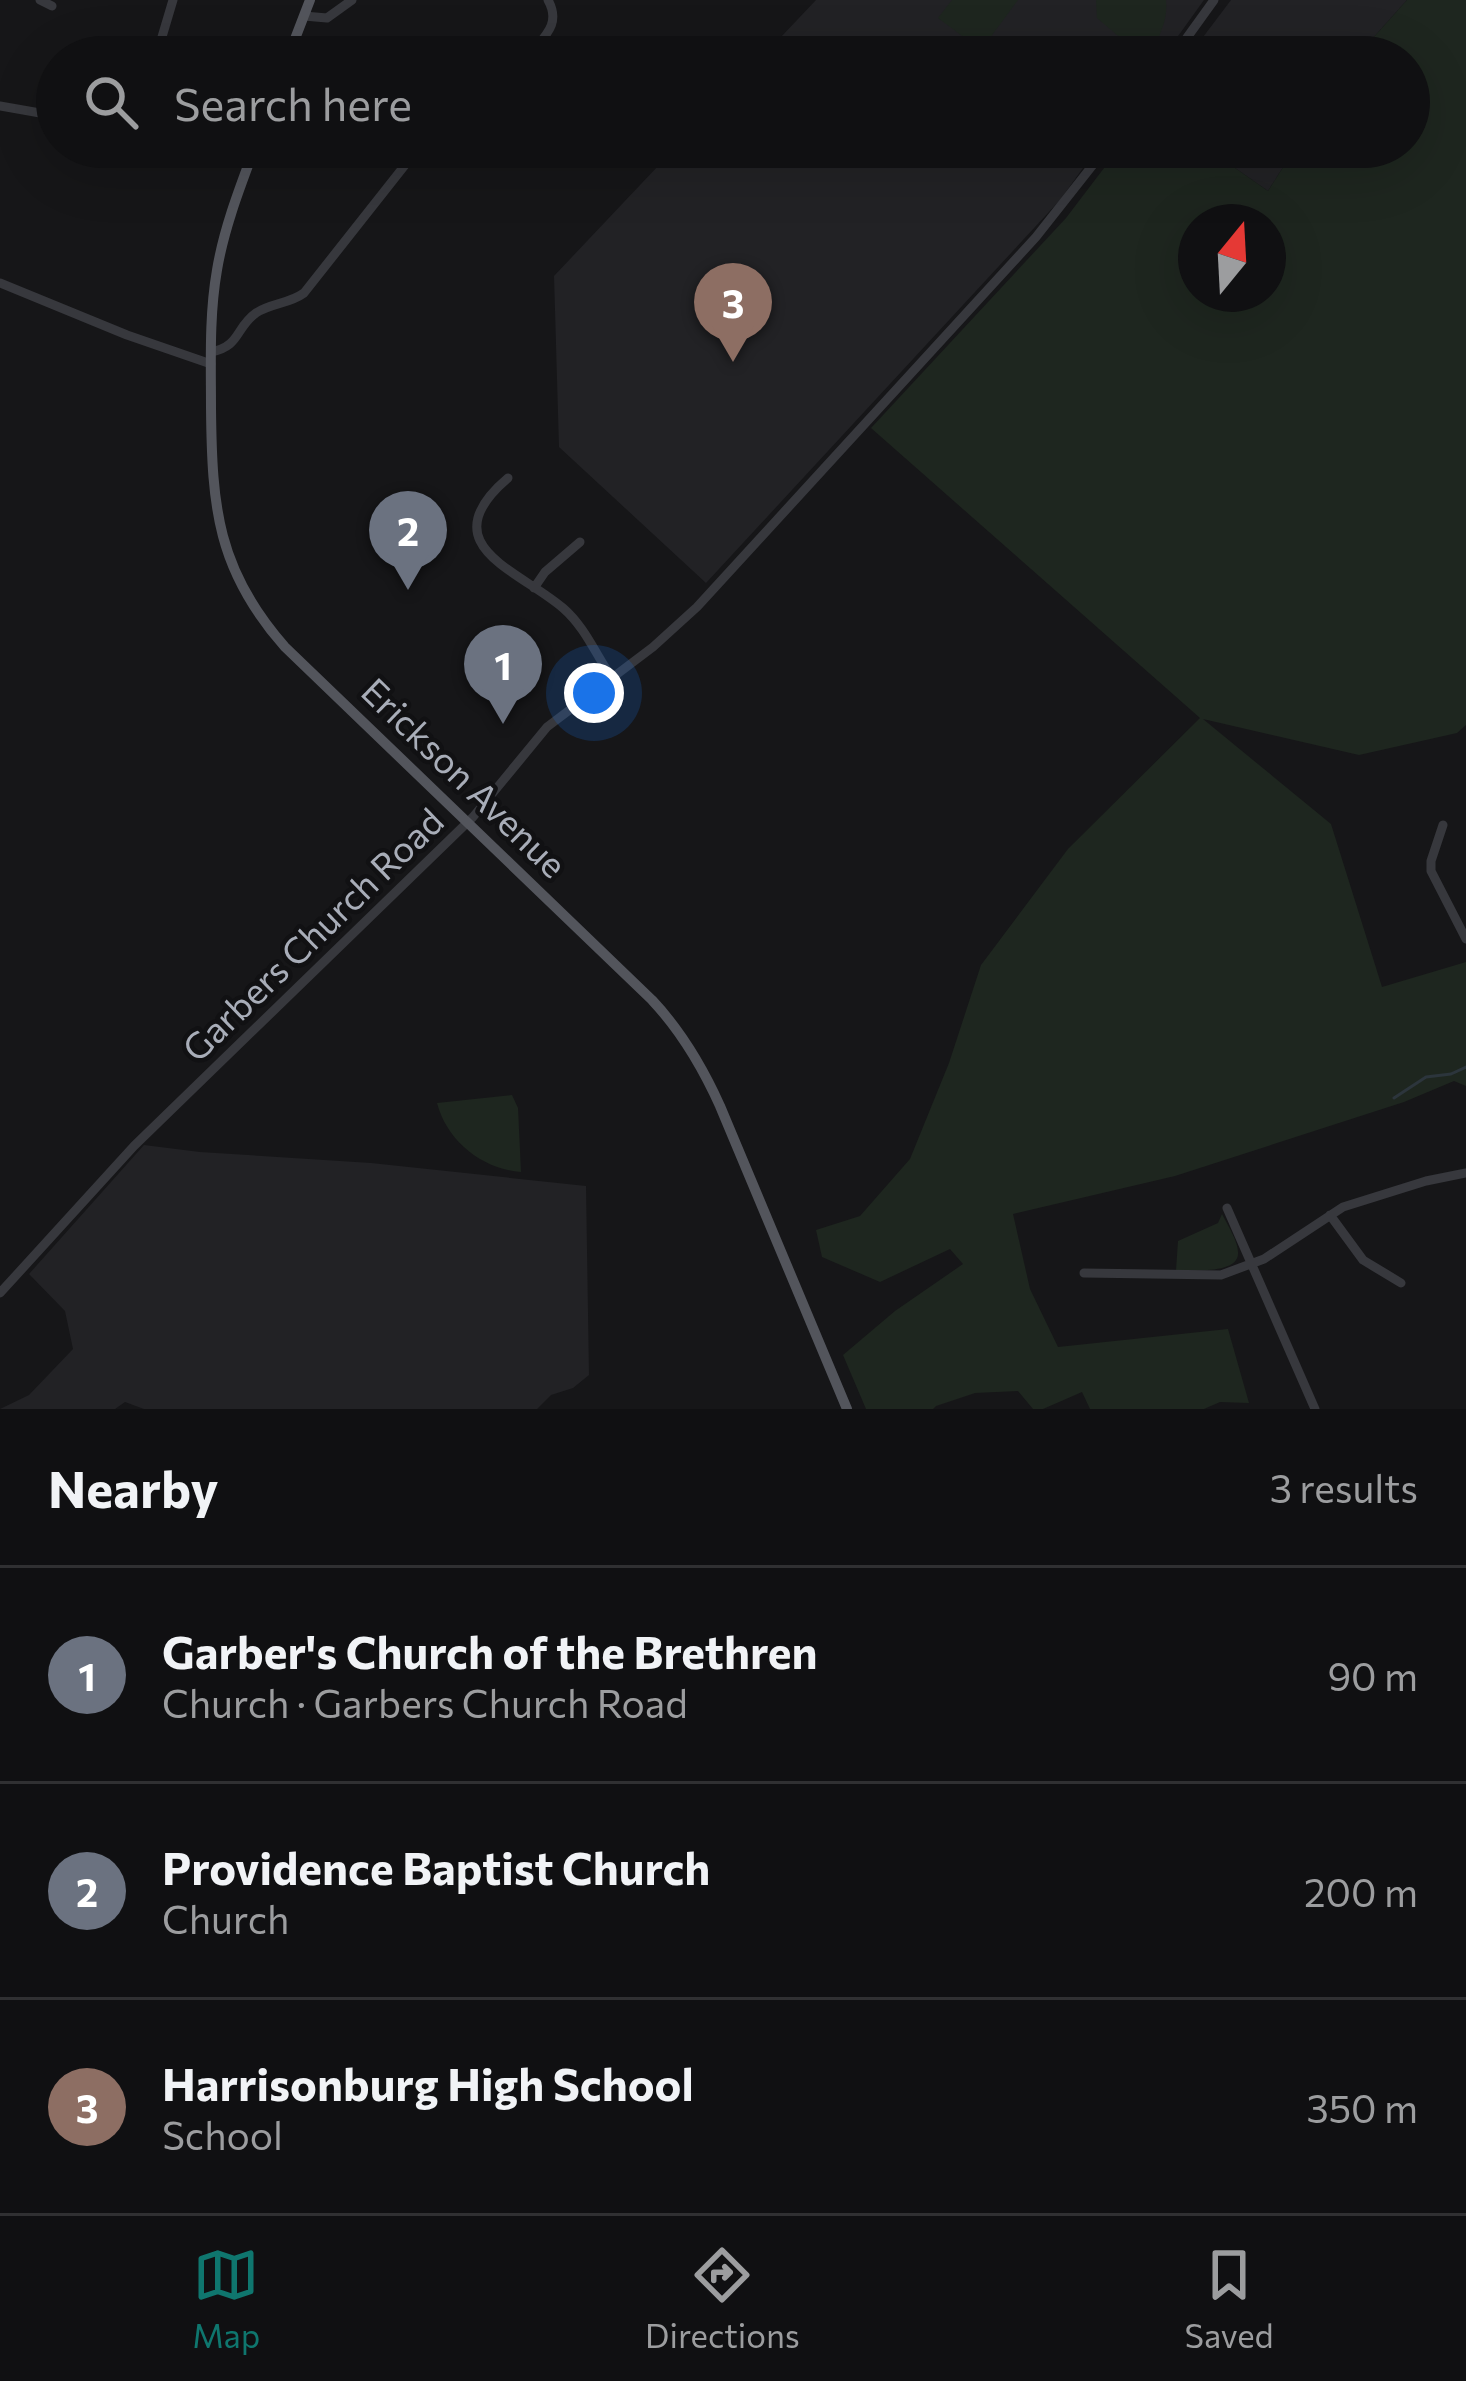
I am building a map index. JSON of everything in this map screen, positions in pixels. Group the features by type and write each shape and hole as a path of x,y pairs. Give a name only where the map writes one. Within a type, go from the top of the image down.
{"main road":[{"path":"296,36 310,0"},
{"name":"Erickson Avenue","path":"248,168 217,273 211,358 214,500 226,551 248,599 286,647 652,1000 684,1037 720,1106 847,1409"}],"street":[{"path":"40,0 52,6"},
{"path":"162,36 173,0"},
{"path":"304,16 327,18 352,0"},
{"path":"543,36 555,19 548,0"},
{"path":"1188,36 1214,0"},
{"path":"0,106 36,112"},
{"path":"0,284 127,335 211,358 234,343 258,312 299,297 403,168"},
{"name":"Garbers Church Road","path":"0,1293 134,1146 466,823 542,732 668,634 712,593 1036,237 1090,168"},
{"path":"508,478 482,507 480,539 495,562 575,620 612,678"},
{"path":"534,588 580,542"},
{"path":"1443,825 1431,871 1466,939"},
{"path":"1084,1274 1213,1276 1251,1266 1355,1202 1466,1173"},
{"path":"1227,1208 1315,1409"},
{"path":"1330,1214 1364,1260 1401,1283"}],"shaded area":[{"path":"816,0 1204,0 1178,36 782,36"},
{"path":"952,0 1018,0 991,36 962,36 938,18"},
{"path":"1096,0 1166,0 1159,36 1119,36 1097,18"},
{"path":"1231,0 1407,0 1375,36 1204,36"},
{"path":"1407,0 1466,0 1466,725 1457,733 1359,755 1203,719 1331,824 1382,987 1466,962 1466,1086 1454,1081 1404,1102 1175,1176 1013,1214 1030,1289 1058,1347 1228,1329 1249,1403 1220,1402 1204,1409 1090,1409 1082,1392 1033,1409 1018,1391 975,1393 933,1409 866,1409 843,1355 895,1311 963,1264 950,1249 880,1282 822,1257 816,1230 860,1216 910,1159 949,1063 981,965 1068,849 1200,718 871,428 1066,218 1104,168 1235,168 1268,191 1283,168 1430,168 1430,36 1375,36"},
{"path":"656,168 1083,168 1060,200 706,583 559,447 554,276"},
{"path":"1235,168 1283,168 1268,191"},
{"path":"512,1095 518,1108 521,1172 493,1165 468,1151 449,1129 437,1103"},
{"path":"144,1145 586,1186 589,1375 573,1388 551,1395 537,1409 144,1409 125,1402 115,1409 0,1409 29,1395 73,1349 65,1311 29,1274"},
{"path":"1222,1214 1236,1243 1237,1259 1213,1270 1176,1270 1178,1241 1218,1223"}],"waterway":[{"path":"1394,1098 1426,1077 1466,1067"}],"place":[{"name":"Harrisonburg High School","path":"733,362"},
{"name":"Providence Baptist Church","path":"408,590"},
{"name":"Garber's Church of the Brethren","path":"503,724"}]}
